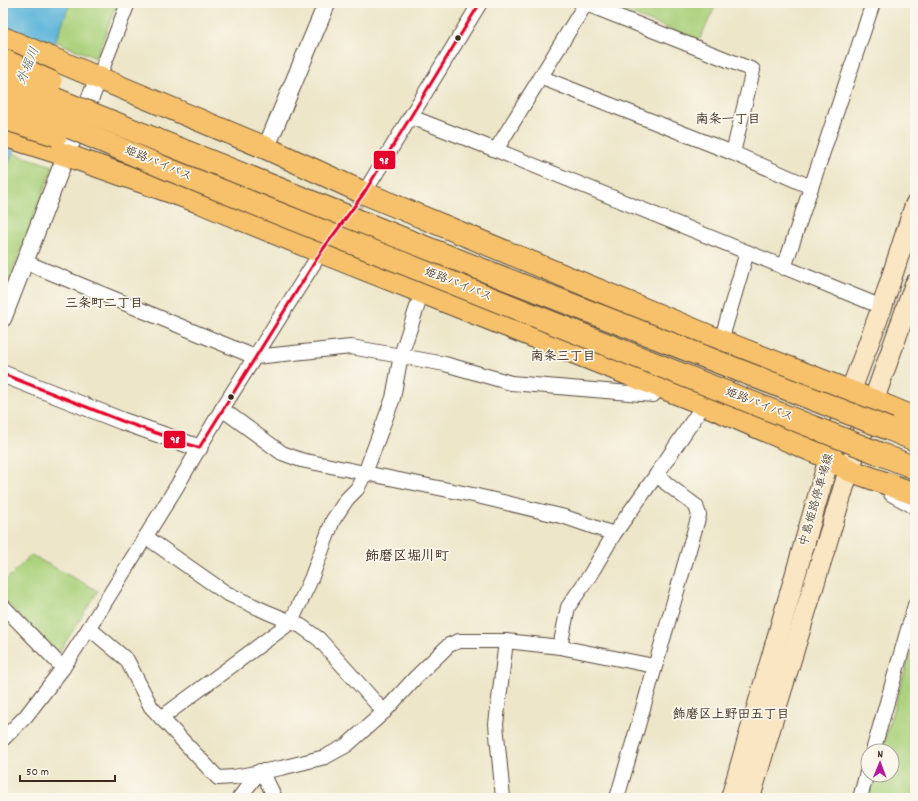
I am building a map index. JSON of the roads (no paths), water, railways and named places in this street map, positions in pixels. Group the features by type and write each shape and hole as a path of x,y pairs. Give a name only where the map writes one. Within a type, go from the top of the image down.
{"highway":[{"path":"3,38 266,148 364,193 721,341 915,418"},
{"path":"3,60 72,91 100,116"},
{"name":"姫路バイパス","path":"3,78 404,239 915,440"},
{"name":"姫路バイパス","path":"3,99 170,170 915,468"},
{"path":"3,118 170,170"},
{"path":"3,135 202,203 321,252 704,404 829,458 849,470 915,494"}],"main road":[{"name":"中島姫路停車場線","path":"731,798 829,458 850,392 882,308 915,205"},
{"name":"中島姫路停車場線","path":"750,798 849,470 913,296"}],"street":[{"path":"3,318 25,262 56,152 99,77 128,3"},
{"path":"266,148 327,3"},
{"path":"364,193 479,3"},
{"path":"496,150 585,3 753,70 733,153"},
{"path":"784,268 873,3"},
{"path":"540,77 733,153 811,187"},
{"path":"411,117 496,150 882,308"},
{"path":"3,739 26,716 62,668 89,628 146,537 222,409 321,252"},
{"path":"721,341 747,252"},
{"path":"25,262 255,357 351,347 445,364 512,383 653,395 659,386"},
{"path":"161,718 291,622 311,578 333,520 347,499 357,489 365,474 393,398 401,355 422,292"},
{"path":"3,374 122,421 199,448"},
{"path":"874,401 915,409"},
{"path":"560,647 568,607 590,575 614,534 657,474 704,404"},
{"path":"222,409 282,453 301,460 473,495 565,517 614,534"},
{"path":"849,470 915,507"},
{"path":"617,798 699,515 696,506 667,484 657,474"},
{"path":"146,537 226,593 301,626 319,639 384,712"},
{"path":"875,743 915,605"},
{"path":"3,606 62,668"},
{"path":"89,628 126,660 151,707 218,778 234,777 281,768 325,757 347,745 384,712 416,677 449,645 459,641 506,642 560,647 654,666"},
{"path":"502,798 496,724 506,642"},
{"path":"239,798 261,771"},
{"path":"261,771 275,798"},
{"path":"860,798 864,783"}],"water":[{"name":"外堀川","path":"9,3 70,3 3,178 3,20"}],"tunnel":[{"path":"343,222 364,193"}],"district":[{"name":"南条一丁目","path":"728,120"},
{"name":"三条町二丁目","path":"104,304"},
{"name":"南条三丁目","path":"563,357"},
{"name":"飾磨区堀川町","path":"407,557"},
{"name":"飾磨区上野田五丁目","path":"731,715"}]}
